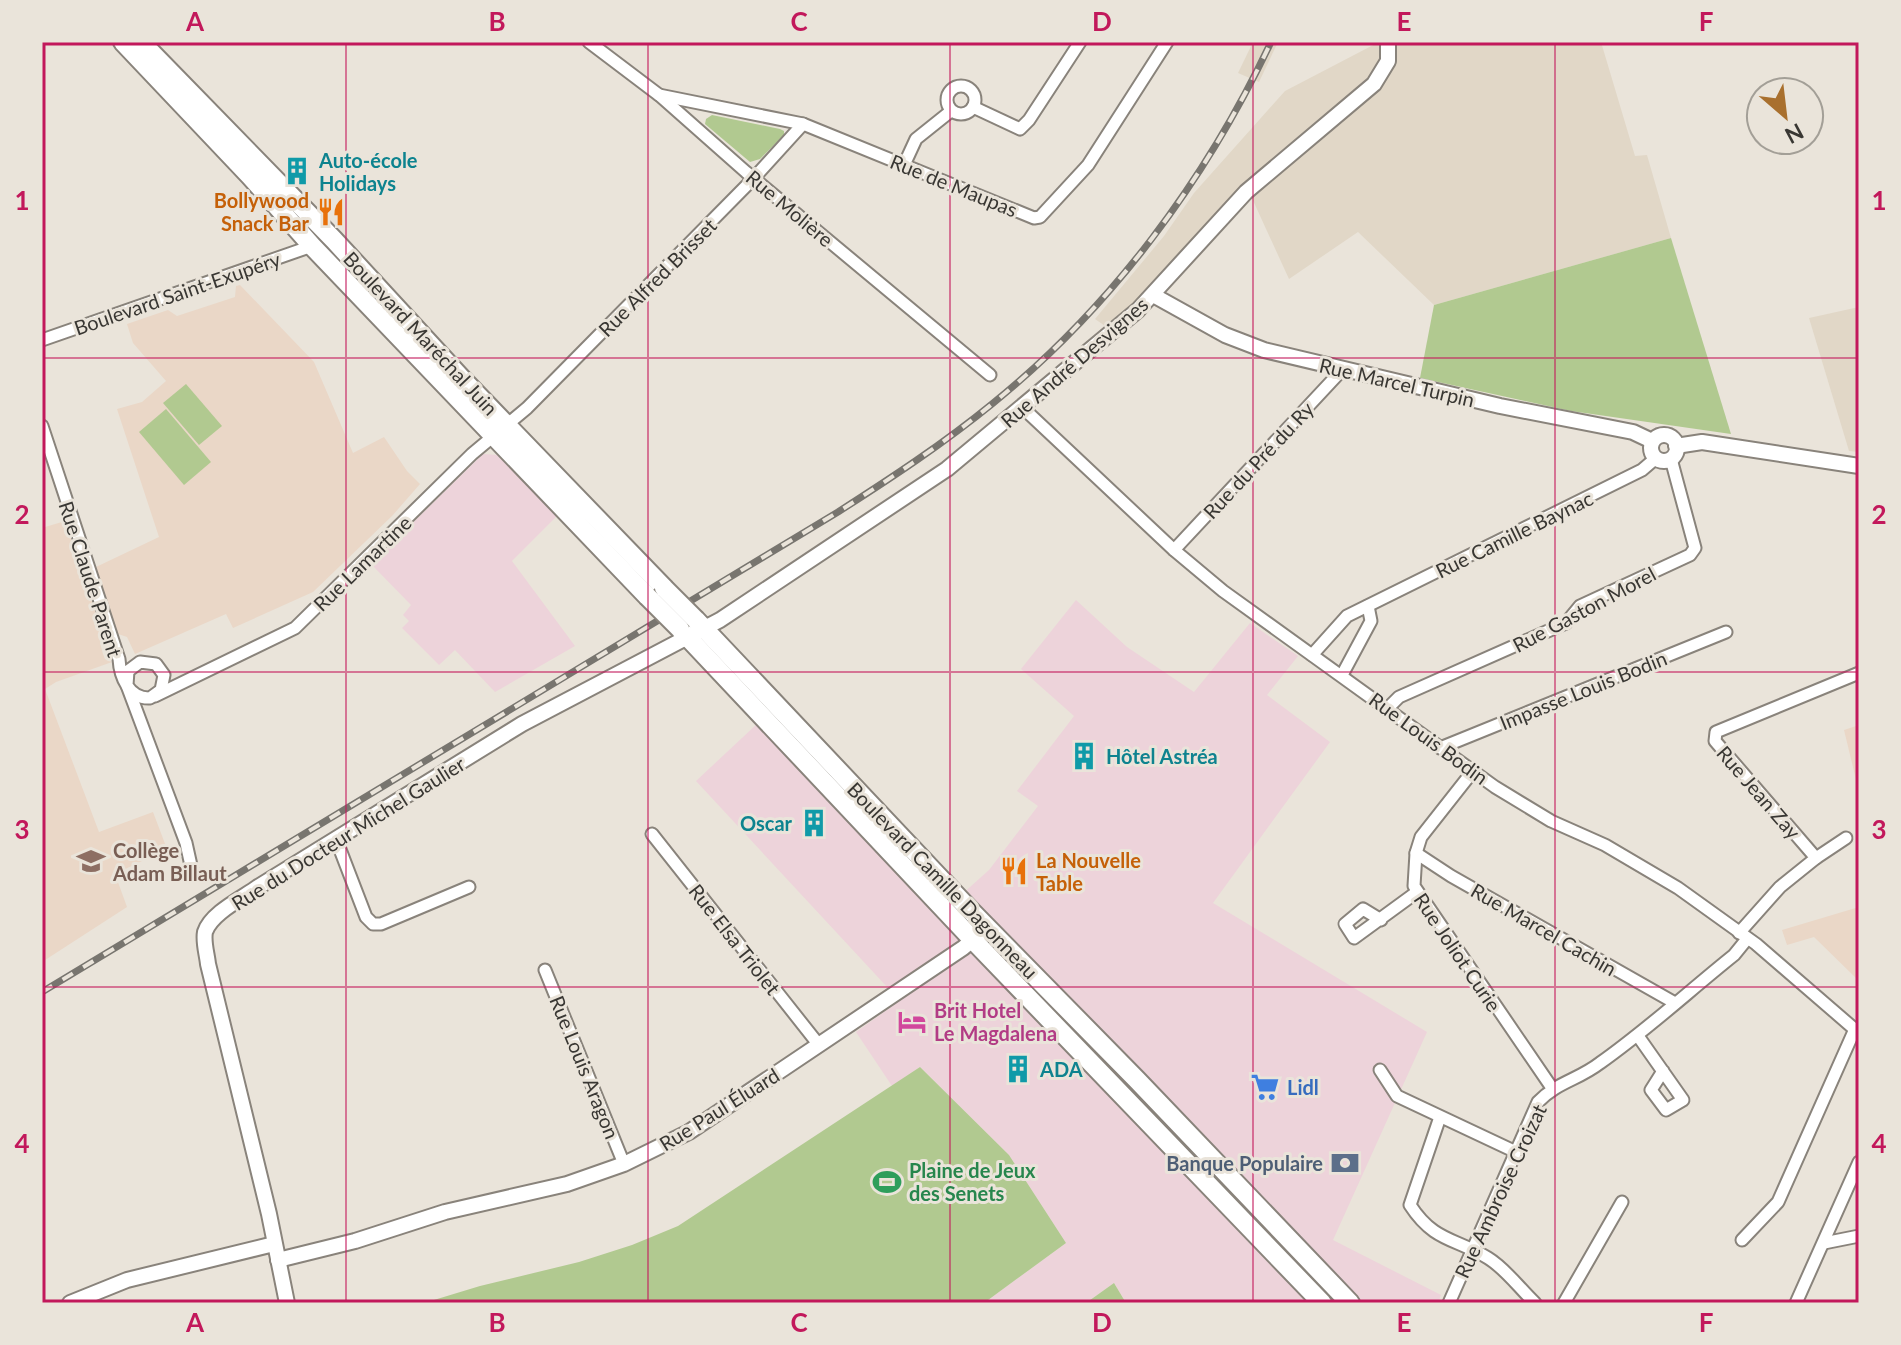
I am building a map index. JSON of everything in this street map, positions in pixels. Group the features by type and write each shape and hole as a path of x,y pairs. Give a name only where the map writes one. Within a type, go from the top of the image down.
{"main road":[{"name":"Boulevard Maréchal Juin","path":"123,42 250,176 320,238"},
{"name":"Boulevard Maréchal Juin","path":"141,42 500,430 621,570 655,592"},
{"name":"Boulevard Maréchal Juin","path":"500,430 607,529 655,592 691,628"},
{"name":"Boulevard Camille Dagonneau","path":"691,628 988,927 1350,1303"},
{"name":"Boulevard Camille Dagonneau","path":"691,628 973,940 1322,1303"}],"street":[{"name":"Rue Molière","path":"589,42 659,95 990,375"},
{"path":"973,107 1020,129 1080,42"},
{"name":"Rue de Maupas","path":"659,95 803,124 1034,218 1040,217 1088,165 1167,42"},
{"name":"Rue André Desvignes","path":"691,628 947,469 1023,408 1138,310 1246,192 1374,84 1388,61 1388,42"},
{"path":"961,86 973,93 973,107 963,115 951,111 947,102 949,93 961,86"},
{"path":"698,128 713,106"},
{"path":"904,165 916,139 951,111"},
{"name":"Rue Alfred Brisset","path":"500,430 527,408 754,178 803,124"},
{"name":"Boulevard Saint-Exupéry","path":"42,340 320,238"},
{"name":"Rue Marcel Turpin","path":"1153,295 1238,340 1264,350 1342,370 1633,432 1652,441 1666,435 1673,439 1668,454"},
{"name":"Rue du Pré du Ry","path":"1174,550 1342,370"},
{"name":"Rue Louis Bodin","path":"1023,408 1174,550 1223,591 1473,771 1551,821 1605,845 1678,888 1743,936 1857,1031"},
{"name":"Rue Claude Parent","path":"42,426 128,686 186,843 192,870"},
{"name":"Rue Lamartine","path":"150,697 295,628 500,430"},
{"path":"1652,441 1651,452 1668,454 1702,442 1859,466"},
{"name":"Rue Camille Baynac","path":"1312,655 1347,616 1642,470 1668,454"},
{"name":"Rue Gaston Morel","path":"1388,708 1399,697 1566,623 1580,606 1690,555 1695,548 1668,454"},
{"path":"1342,675 1371,621 1368,606"},
{"name":"Rue du Docteur Michel Gaulier","path":"287,1303 208,964 204,935 207,928 218,916 336,839 522,724 691,628"},
{"name":"Impasse Louis Bodin","path":"1440,748 1726,632"},
{"path":"140,718 138,707 150,697 164,685 164,675 156,664 140,662 128,671 128,686 133,695 150,697"},
{"name":"Rue Jean Zay","path":"1816,858 1715,741 1716,732 1859,673"},
{"name":"Rue Lamartine","path":"164,675 198,674"},
{"path":"1416,853 1421,837 1473,771"},
{"name":"Rue Elsa Triolet","path":"652,834 819,1045"},
{"name":"Rue Jean Zay","path":"1743,936 1780,887 1846,838"},
{"path":"336,839 366,917 373,924 381,924 469,887"},
{"name":"Rue Joliot Curie","path":"1416,853 1414,886 1417,892 1552,1088"},
{"name":"Rue Marcel Cachin","path":"1416,853 1675,1003"},
{"path":"1381,920 1417,892"},
{"name":"Rue Paul Éluard","path":"278,1260 355,1241 445,1212 567,1184 624,1164 689,1132 988,927"},
{"name":"Rue Ambroise Croizat","path":"1449,1303 1538,1102 1552,1088 1582,1076 1638,1036 1734,955 1743,936"},
{"name":"Rue Louis Aragon","path":"545,970 624,1164"},
{"path":"1742,1240 1778,1202 1857,1031"},
{"path":"1638,1036 1663,1071"},
{"path":"1380,1070 1397,1096 1516,1152"},
{"path":"1440,1117 1410,1205 1420,1220 1441,1237 1490,1259 1535,1303"},
{"path":"1796,1303 1859,1162"},
{"path":"1564,1303 1622,1202"},
{"path":"1824,1243 1859,1236"},
{"path":"70,1303 127,1280 274,1244"}],"shaded area":[{"path":"1253,42 1278,42 1259,82 1238,73"},
{"path":"1379,42 1601,42 1635,156 1647,155 1671,238 1434,305 1358,232 1289,279 1245,183 1190,241 1142,299 1108,328 1095,319 1164,236 1194,193 1285,91"},
{"path":"240,285 314,362 353,453 384,437 407,471 420,484 392,516 313,592 233,628 226,614 135,654 127,637 118,634 96,567 159,537 117,409 142,402 166,381 133,343 127,324 168,310 177,316 235,297 236,286"},
{"path":"1859,307 1859,452 1849,451 1809,318"},
{"path":"483,454 497,455 557,516 512,561 575,646 495,692 455,650 439,665 402,628 409,621 403,615 411,605 371,564"},
{"path":"65,521 104,637 100,643 103,654 105,659 112,662 45,689 99,832 153,812 167,849 115,874 127,907 42,962 42,528"},
{"path":"1076,600 1127,647 1194,692 1250,623 1298,656 1267,695 1330,742 1213,903 1427,1032 1333,1240 1441,1295 1438,1303 1360,1303 1352,1296 1345,1303 1167,1303 1163,1300 1159,1303 1126,1303 1114,1283 1086,1303 984,1303 1066,1243 1009,1155 920,1067 892,1086 856,1032 898,1002 696,781 758,723 941,913 989,870 1038,806 1017,791 1074,716 1021,669"},
{"path":"1859,725 1859,792 1844,730"},
{"path":"1859,907 1859,985 1857,979 1814,937 1787,945 1782,930"}],"green space":[{"path":"712,115 780,129 784,135 760,159 750,162 705,124"},
{"path":"1671,238 1731,434 1571,411 1420,378 1434,305"},
{"path":"186,384 222,426 199,445 163,403"},
{"path":"166,409 211,462 184,485 139,432"},
{"name":"Plaine de Jeux des Senets","path":"920,1067 1009,1155 1066,1243 984,1303 424,1303 579,1262 678,1226"},
{"path":"1114,1283 1126,1303 1086,1303"}],"railway":[{"path":"42,992 838,512 973,419 1035,367 1077,326 1152,239 1217,143 1271,42"}],"place":[{"name":"Auto-école Holidays","path":"297,171"},
{"name":"Bollywood Snack Bar","path":"331,212"},
{"name":"Hôtel Astréa","path":"1084,756"},
{"name":"Oscar","path":"814,823"},
{"name":"Collège Adam Billaut","path":"91,861"},
{"name":"La Nouvelle Table","path":"1014,871"},
{"name":"Brit Hotel Le Magdalena","path":"912,1022"},
{"name":"ADA","path":"1018,1069"},
{"name":"Lidl","path":"1265,1087"},
{"name":"Banque Populaire","path":"1345,1163"},
{"name":"Plaine de Jeux des Senets","path":"887,1182"}]}
